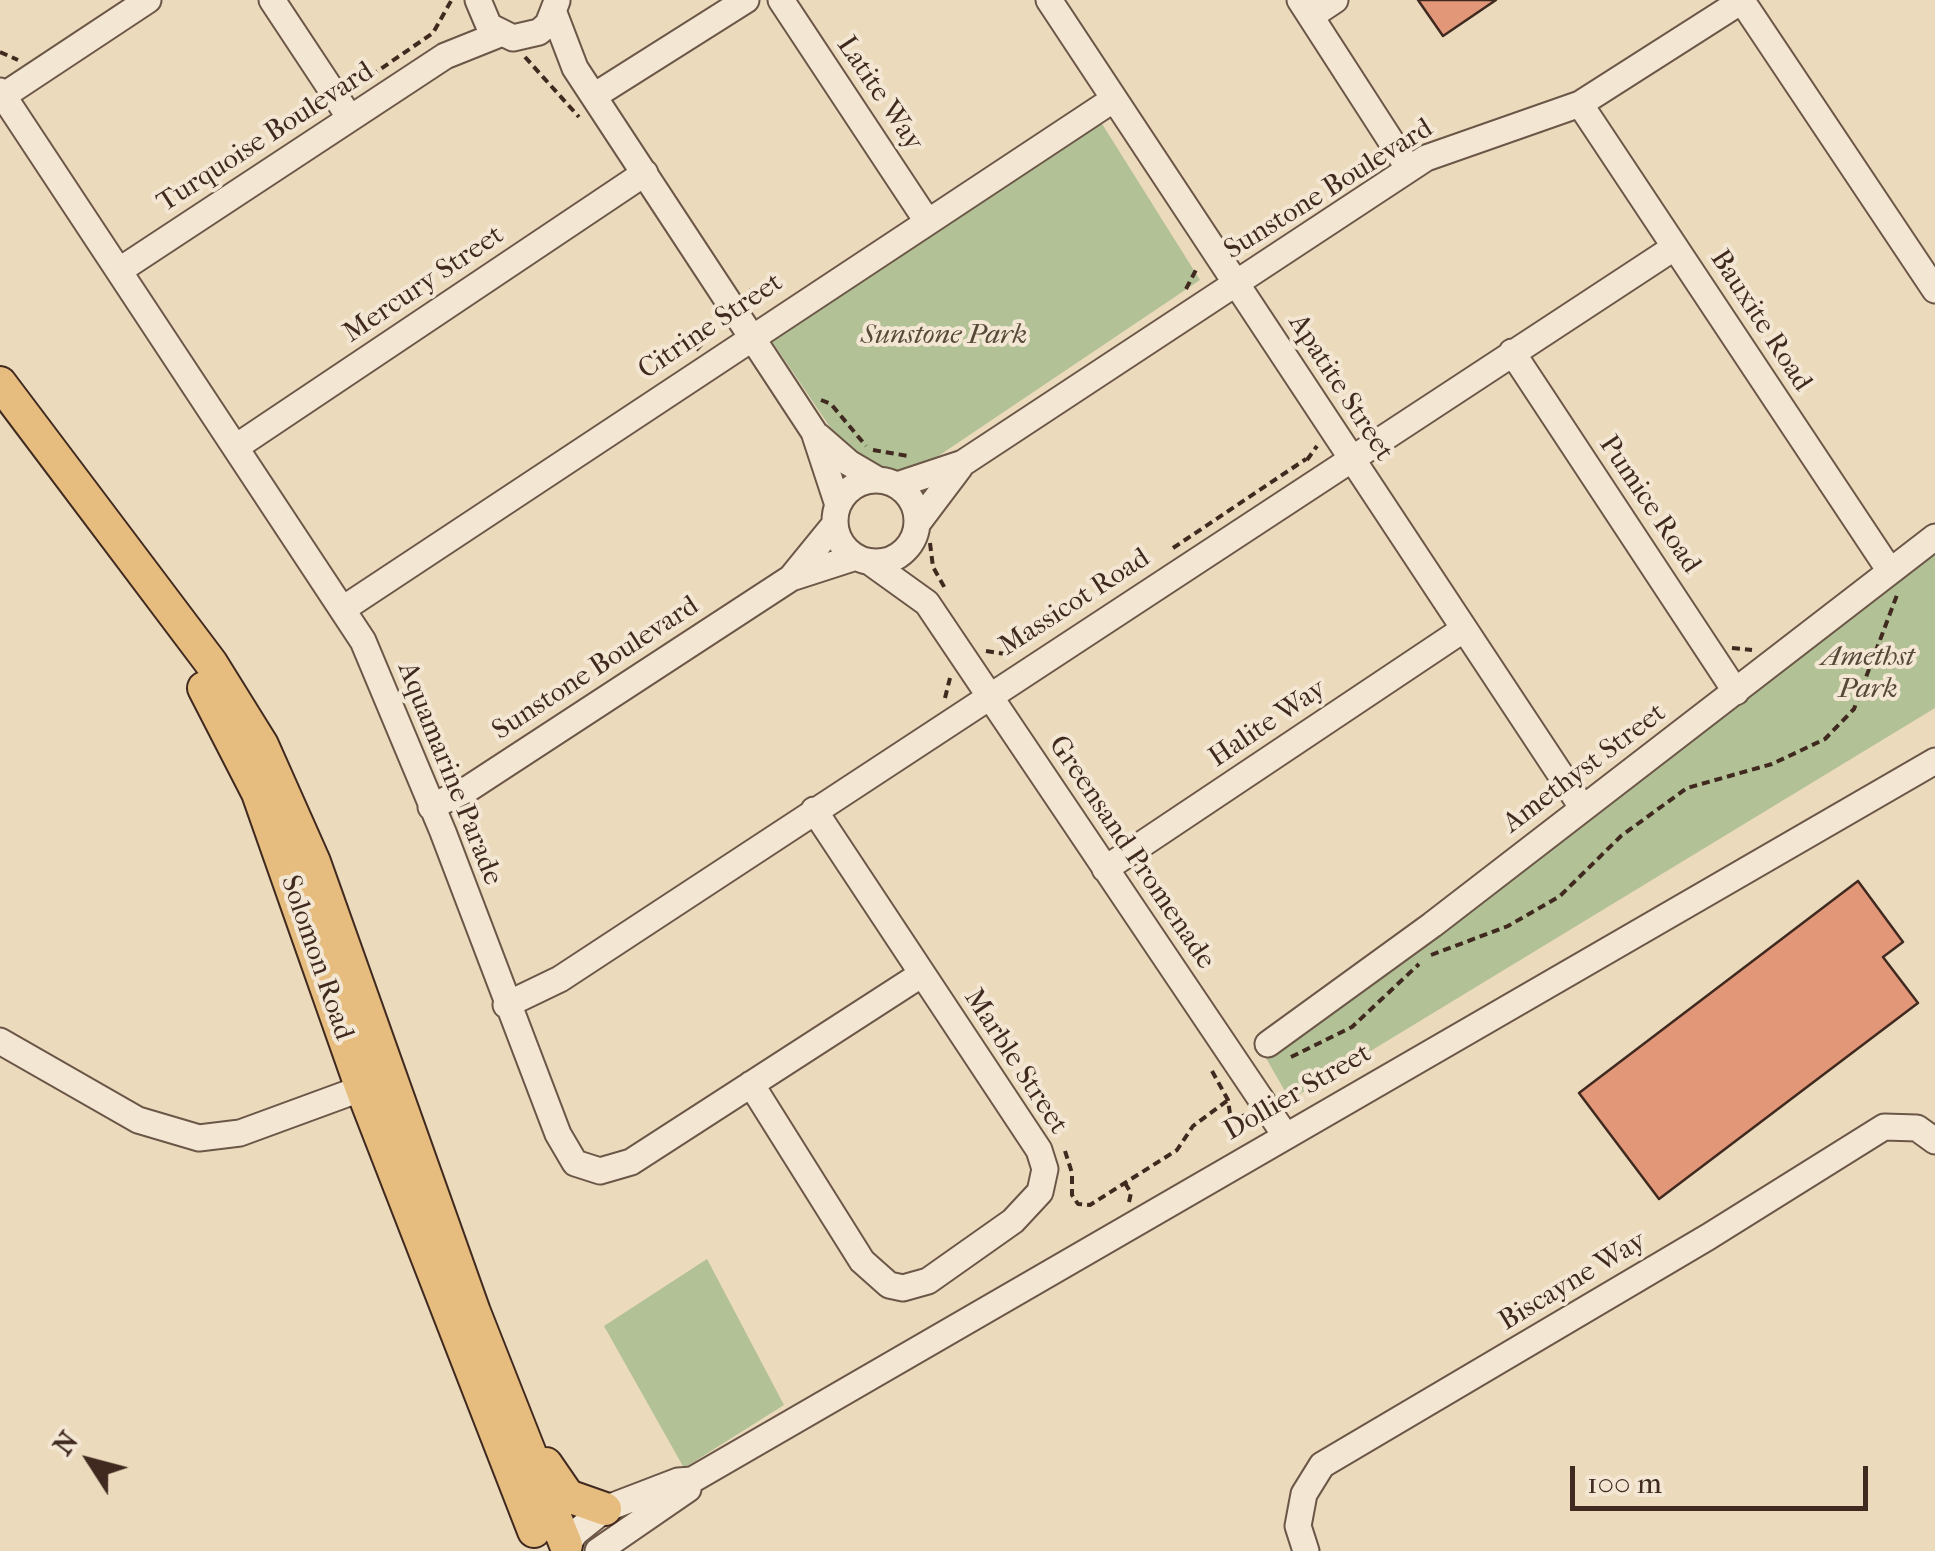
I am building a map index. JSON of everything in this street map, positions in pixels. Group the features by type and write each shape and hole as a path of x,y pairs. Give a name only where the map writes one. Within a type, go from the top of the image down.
{"main road":[{"name":"Solomon Road","path":"0,383 53,459 212,663 262,745 314,862 474,1312 570,1539"},
{"name":"Solomon Road","path":"0,414 45,479 149,606 204,687 258,794 362,1089 570,1539"},
{"name":"Solomon Road","path":"474,1312 500,1349 559,1488 577,1502 570,1539"}],"street":[{"path":"2,93 148,0"},
{"path":"272,0 350,118"},
{"path":"594,96 746,0"},
{"name":"Latite Way","path":"781,0 928,221"},
{"name":"Apatite Street","path":"1049,0 1582,808"},
{"path":"1334,0 1305,8 1408,170"},
{"path":"1743,0 1935,290"},
{"name":"Sunstone Boulevard","path":"910,480 964,463 1408,170 1456,144 1580,104 1743,0"},
{"path":"478,1 481,15 500,34 527,37 575,68"},
{"name":"Turquoise Boulevard","path":"445,56 478,1"},
{"path":"527,37 539,32 556,3"},
{"path":"556,3 575,68 814,432 849,463 910,480"},
{"name":"Turquoise Boulevard","path":"120,270 445,56 500,34"},
{"name":"Aquamarine Parade","path":"2,93 363,641 566,1154 588,1170 615,1170 631,1162 922,974"},
{"name":"Citrine Street","path":"343,609 1114,99"},
{"name":"Bauxite Road","path":"1580,104 1895,578"},
{"name":"Mercury Street","path":"236,447 645,173"},
{"name":"Massicot Road","path":"506,1005 560,979 990,696 1017,664 1312,469 1350,459 1675,246"},
{"name":"Pumice Road","path":"1512,352 1736,692"},
{"path":"814,432 846,549 863,559 896,556 915,530 910,480"},
{"path":"836,515 853,487 910,480"},
{"path":"910,480 915,530"},
{"name":"Sunstone Boulevard","path":"791,578 836,515"},
{"name":"Greensand Promenade","path":"915,530 940,602 990,696 1285,1134"},
{"name":"Amethyst Street","path":"1278,1051 1355,984 1582,808 1895,578 1935,537"},
{"name":"Sunstone Boulevard","path":"431,807 480,782 791,578 863,559"},
{"name":"Greensand Promenade","path":"863,559 940,602"},
{"name":"Halite Way","path":"1105,869 1464,629"},
{"name":"Dollier Street","path":"570,1539 678,1481 692,1480 1935,760"},
{"name":"Marble Street","path":"751,1084 872,1273 896,1288 928,1280 1024,1212 1040,1192 1045,1169 1038,1150 814,810"},
{"path":"1211,1026 1230,1041 1278,1051"},
{"path":"0,1042 138,1120 182,1136 240,1133 393,1076"},
{"path":"1255,1091 1255,1075 1278,1051"},
{"name":"Biscayne Way","path":"1306,1551 1298,1526 1304,1494 1322,1466 1708,1238 1884,1127 1917,1128 1935,1141"},
{"name":"Dollier Street","path":"570,1539 685,1494 692,1480"}],"path":[{"path":"327,82 344,72 363,80 433,34 450,0"},
{"path":"1171,300 1187,288 1202,256"},
{"path":"706,366 694,347 708,338 716,312"},
{"path":"1158,557 1312,469 1318,438"},
{"path":"868,449 905,456"},
{"path":"905,456 910,480 940,510 929,533 940,602"},
{"path":"905,456 910,480"},
{"path":"1278,1051 1352,1027 1426,958 1508,926 1560,896 1662,802 1687,788 1772,764 1825,739 1854,709 1895,578"},
{"path":"1704,643 1722,631 1733,649 1754,650"},
{"path":"982,650 1017,664 1026,645"},
{"path":"931,707 946,697 951,669"},
{"path":"1091,822 1125,829 1137,848"},
{"path":"1125,1183 1177,1150 1193,1126 1228,1100"}],"green space":[{"name":"Sunstone Park","path":"1099,119 1200,280 913,473 853,461 769,337"},
{"name":"Amethst Park","path":"1935,544 1935,708 1290,1100 1266,1058"},
{"path":"707,1259 784,1405 684,1468 604,1326"}],"building":[{"path":"1418,0 1496,0 1443,36"},
{"path":"1858,881 1903,942 1883,957 1918,1003 1659,1199 1579,1093"}]}
